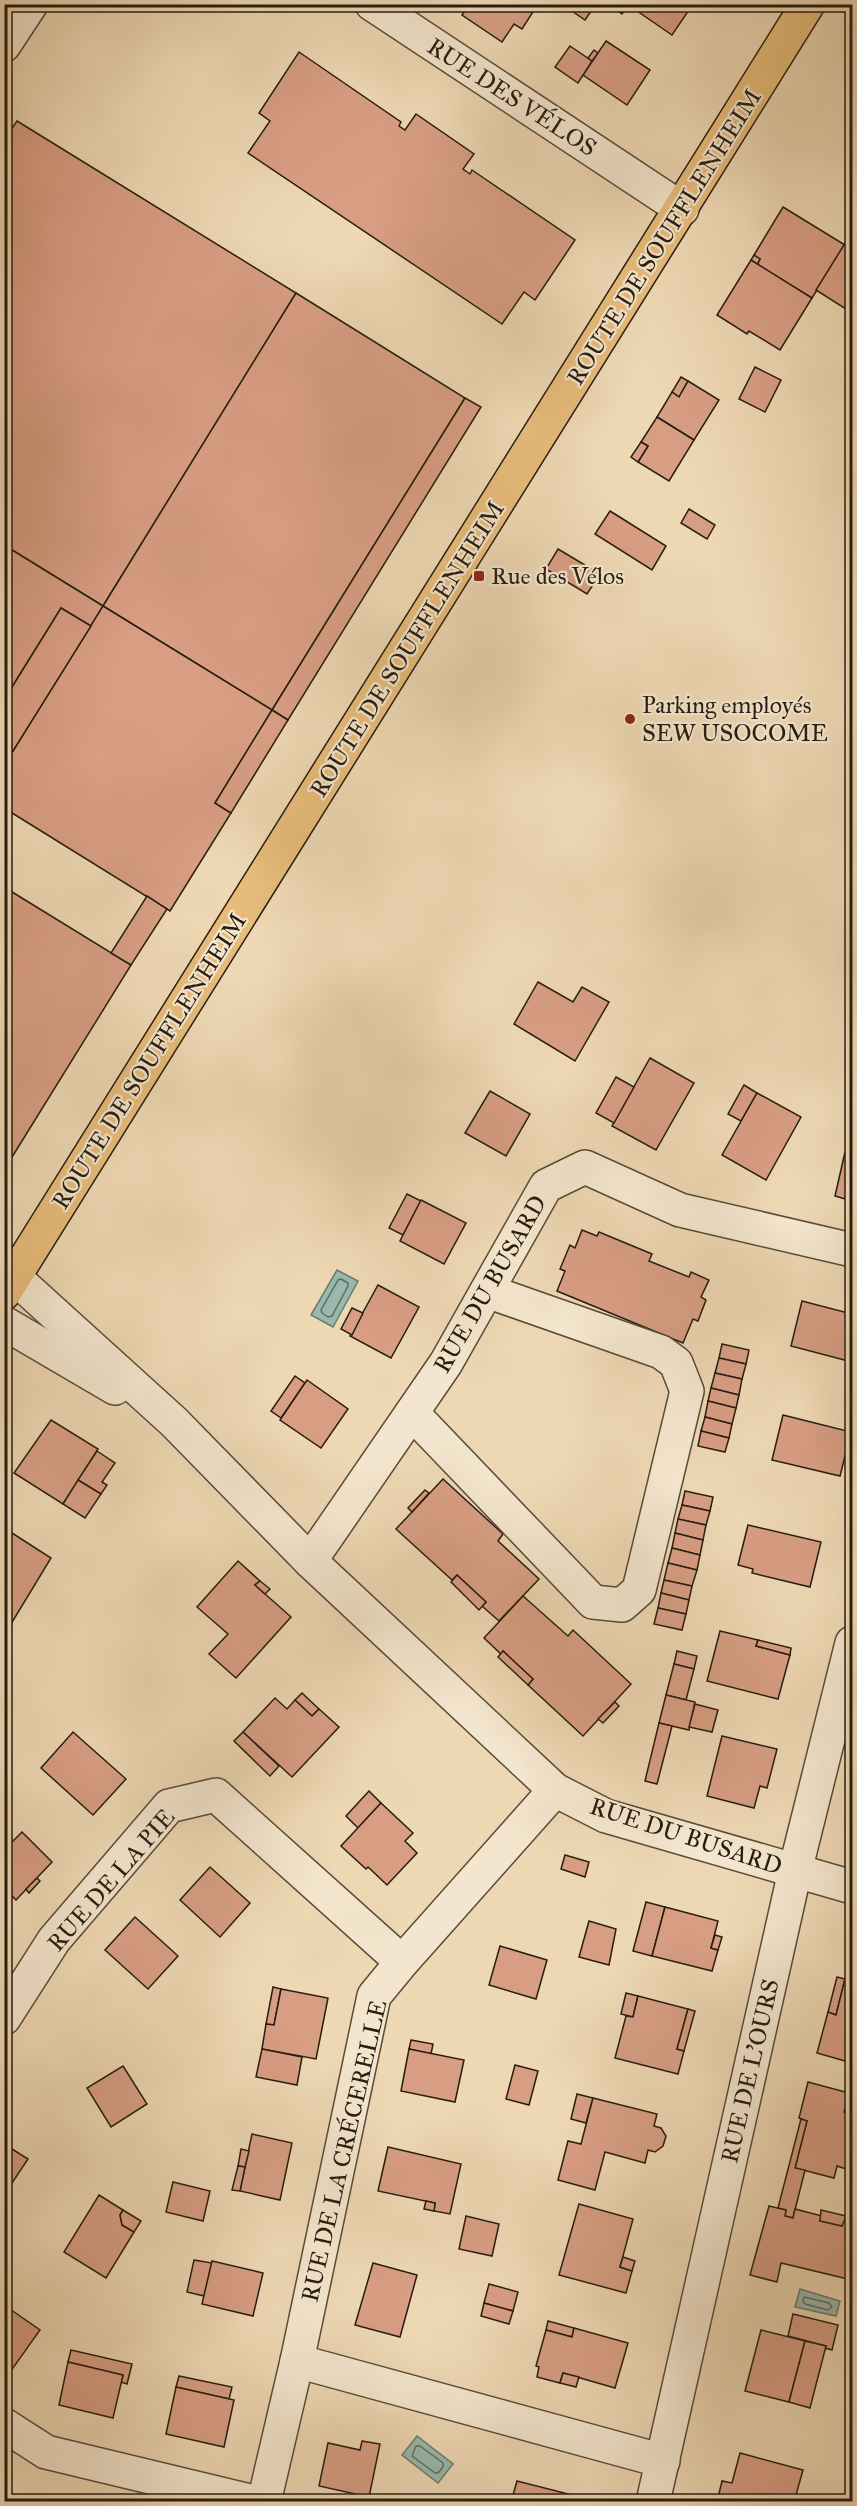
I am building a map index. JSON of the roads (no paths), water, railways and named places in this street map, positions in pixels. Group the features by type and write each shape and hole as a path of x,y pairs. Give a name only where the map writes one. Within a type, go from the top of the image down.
{"main road":[{"name":"ROUTE DE SOUFFLENHEIM","path":"9,1285 808,4"}],"street":[{"path":"4,45 31,4"},
{"name":"RUE DES VÉLOS","path":"372,4 682,209"},
{"name":"RUE DU BUSARD","path":"310,1561 446,1363 546,1186 585,1167 680,1210 852,1250"},
{"name":"RUE DU BUSARD","path":"9,1285 174,1422 310,1561 555,1790 606,1816 852,1887"},
{"path":"412,1413 593,1602 622,1605 639,1590 687,1391 676,1363 661,1352 487,1291"},
{"name":"RUE DU BUSARD","path":"4,1323 174,1422"},
{"name":"RUE DE L'OURS","path":"653,2502 795,1871 852,1643"},
{"name":"RUE DE LA CRÉCERELLE","path":"264,2502 297,2361 375,1996 402,1962 555,1790"},
{"name":"RUE DE LA PIE","path":"4,2018 54,1940 169,1806 216,1795 402,1962"},
{"path":"297,2361 663,2461"},
{"path":"4,2425 46,2452 254,2502"}],"water":[{"path":"337,1270 358,1281 333,1327 311,1315"},
{"path":"800,2289 840,2301 836,2316 795,2307"},
{"path":"417,2436 453,2464 438,2483 402,2455"}],"place":[{"name":"Rue des Vélos","path":"479,576"},
{"name":"Parking employés SEW USOCOME","path":"630,719"}]}
